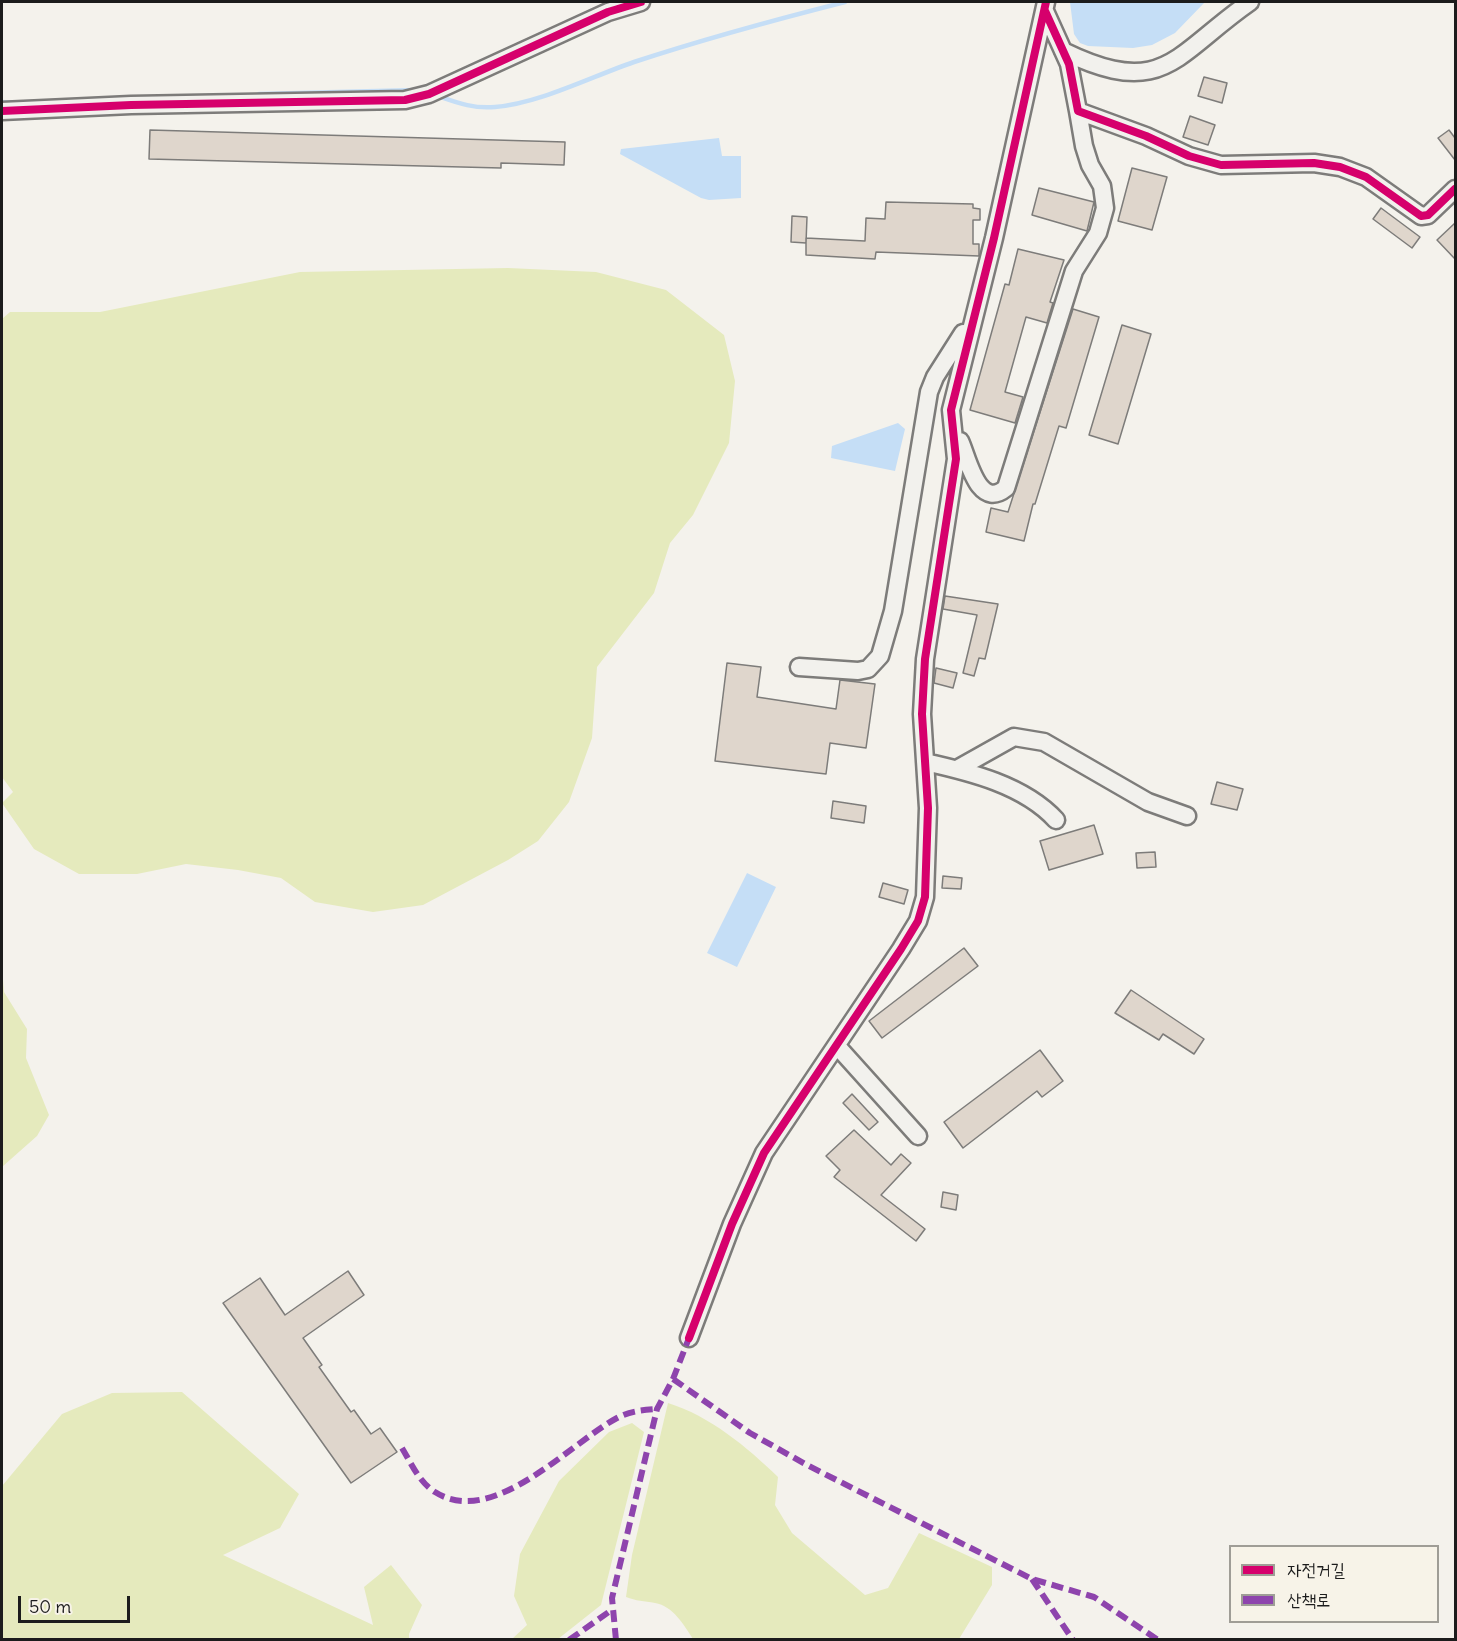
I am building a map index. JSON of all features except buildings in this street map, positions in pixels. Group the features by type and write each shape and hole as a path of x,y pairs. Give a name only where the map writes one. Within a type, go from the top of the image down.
{"street":[{"path":"2,111 131,105 405,100 436,91 608,12 641,2"},
{"path":"1063,51 1102,66 1132,72 1153,72 1179,59 1250,2"},
{"path":"952,423 974,479 986,491 1000,493 1009,483 1074,271 1098,233 1104,215 1105,194 1087,156 1079,125 1069,64 1046,6"},
{"path":"689,1338 732,1224 764,1154 918,921 925,897 928,808 922,714 925,660 956,459 951,410 1046,6"},
{"path":"1078,111 1146,136 1189,156 1221,165 1314,163 1341,167 1366,177 1421,216 1428,215 1455,189"},
{"path":"799,667 858,672 868,669 880,656 893,611 929,392 935,377 961,338 978,299"},
{"path":"957,769 1014,737 1028,738 1044,742 1148,802 1187,816"},
{"path":"925,762 957,769 1010,788 1042,804 1056,820"},
{"path":"837,1046 918,1136"}],"green space":[{"path":"508,268 596,272 666,290 724,335 735,381 729,443 693,515 670,543 654,593 597,667 592,738 569,802 538,841 508,860 423,905 373,912 315,902 281,878 238,870 186,864 137,874 79,874 34,849 2,803 13,792 2,777 2,319 10,312 100,312 300,272"},
{"path":"2,967 4,992 27,1029 26,1058 49,1115 37,1136 2,1167"},
{"path":"182,1392 299,1494 280,1528 223,1555 373,1625 364,1587 391,1565 422,1605 409,1639 2,1639 2,1486 62,1414 112,1393"},
{"path":"668,1403 713,1424 754,1455 778,1477 775,1505 792,1533 865,1595 888,1588 919,1533 992,1567 992,1585 959,1639 693,1639 677,1617 667,1608 626,1597 632,1555"},
{"path":"632,1423 644,1432 601,1605 558,1639 512,1639 527,1625 514,1596 520,1554 559,1481 609,1432"}],"water":[{"path":"1070,2 1205,2 1175,33 1152,45 1133,48 1088,46 1080,43 1074,34"},
{"path":"719,138 722,156 741,156 741,198 709,200 701,198 620,154 621,149"},
{"path":"898,423 905,429 895,471 831,458 832,446"},
{"path":"747,873 776,887 737,967 707,953"}],"waterway":[{"path":"438,96 480,107 512,105 547,95 634,62 687,45 845,2"},
{"path":"259,94 416,90"},
{"path":"2,102 14,103"}],"marked path":[{"path":"616,1640 612,1598 657,1409 673,1379 689,1338"},
{"path":"673,1379 750,1433 807,1465 1032,1579 1094,1597 1158,1640"},
{"path":"402,1448 420,1478 435,1492 458,1500 481,1500 506,1491 530,1478 617,1418 632,1412 657,1409"},
{"path":"1032,1579 1073,1640"},
{"path":"569,1640 613,1609"}],"cycle path":[{"path":"2,111 131,105 405,100 429,94 608,12 641,2"},
{"path":"689,1338 732,1224 764,1153 901,949 918,921 925,897 928,808 922,714 925,659 956,459 951,410 994,238 1046,2"},
{"path":"1045,11 1069,64 1078,111 1146,136 1189,156 1221,165 1314,163 1340,167 1366,177 1421,216 1428,215 1455,189"}]}
